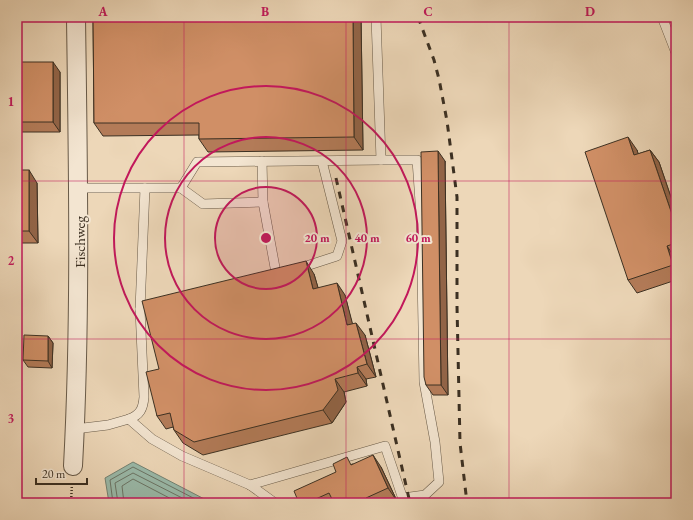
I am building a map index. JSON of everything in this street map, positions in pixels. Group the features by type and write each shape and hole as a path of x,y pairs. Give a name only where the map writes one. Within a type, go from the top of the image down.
{"street":[{"name":"Fischweg","path":"73,466 79,303 76,17"}],"lane":[{"path":"376,17 381,160"},
{"path":"662,17 676,53"},
{"path":"181,188 197,162 417,160 421,216 424,382 435,442 439,482 425,495 404,501 386,446 250,485"},
{"path":"262,162 263,202 279,273 308,266 338,256 342,241 322,161"},
{"path":"78,188 181,188 203,204 263,202"},
{"path":"75,429 108,425 129,419 136,416 140,412 143,405 140,309 145,188"},
{"path":"140,309 161,303"},
{"path":"129,419 152,439 182,456 250,485 275,503"}],"water":[{"path":"133,462 212,503 109,503 105,478"}],"building":[{"path":"93,17 353,17 354,137 199,139 199,123 94,123"},
{"path":"17,62 53,62 53,122 17,122"},
{"path":"628,137 634,155 650,150 676,226 676,243 667,246 673,265 628,280 585,152"},
{"path":"438,151 441,385 426,385 424,377 421,152"},
{"path":"17,170 29,170 29,231 17,231"},
{"path":"306,261 313,289 337,283 347,325 356,323 367,364 357,367 358,373 335,379 338,390 323,410 194,442 174,430 170,413 157,416 146,372 159,369 142,301"},
{"path":"24,335 48,336 48,361 23,360"},
{"path":"373,455 388,488 366,498 368,503 334,503 329,493 307,503 299,503 294,491 336,472 333,464 347,457 351,465"}],"railway":[{"path":"418,17 434,60 439,79 447,121 457,197 457,306 460,443 467,503"},
{"path":"336,178 410,503"},
{"path":"671,503 676,498"}]}
